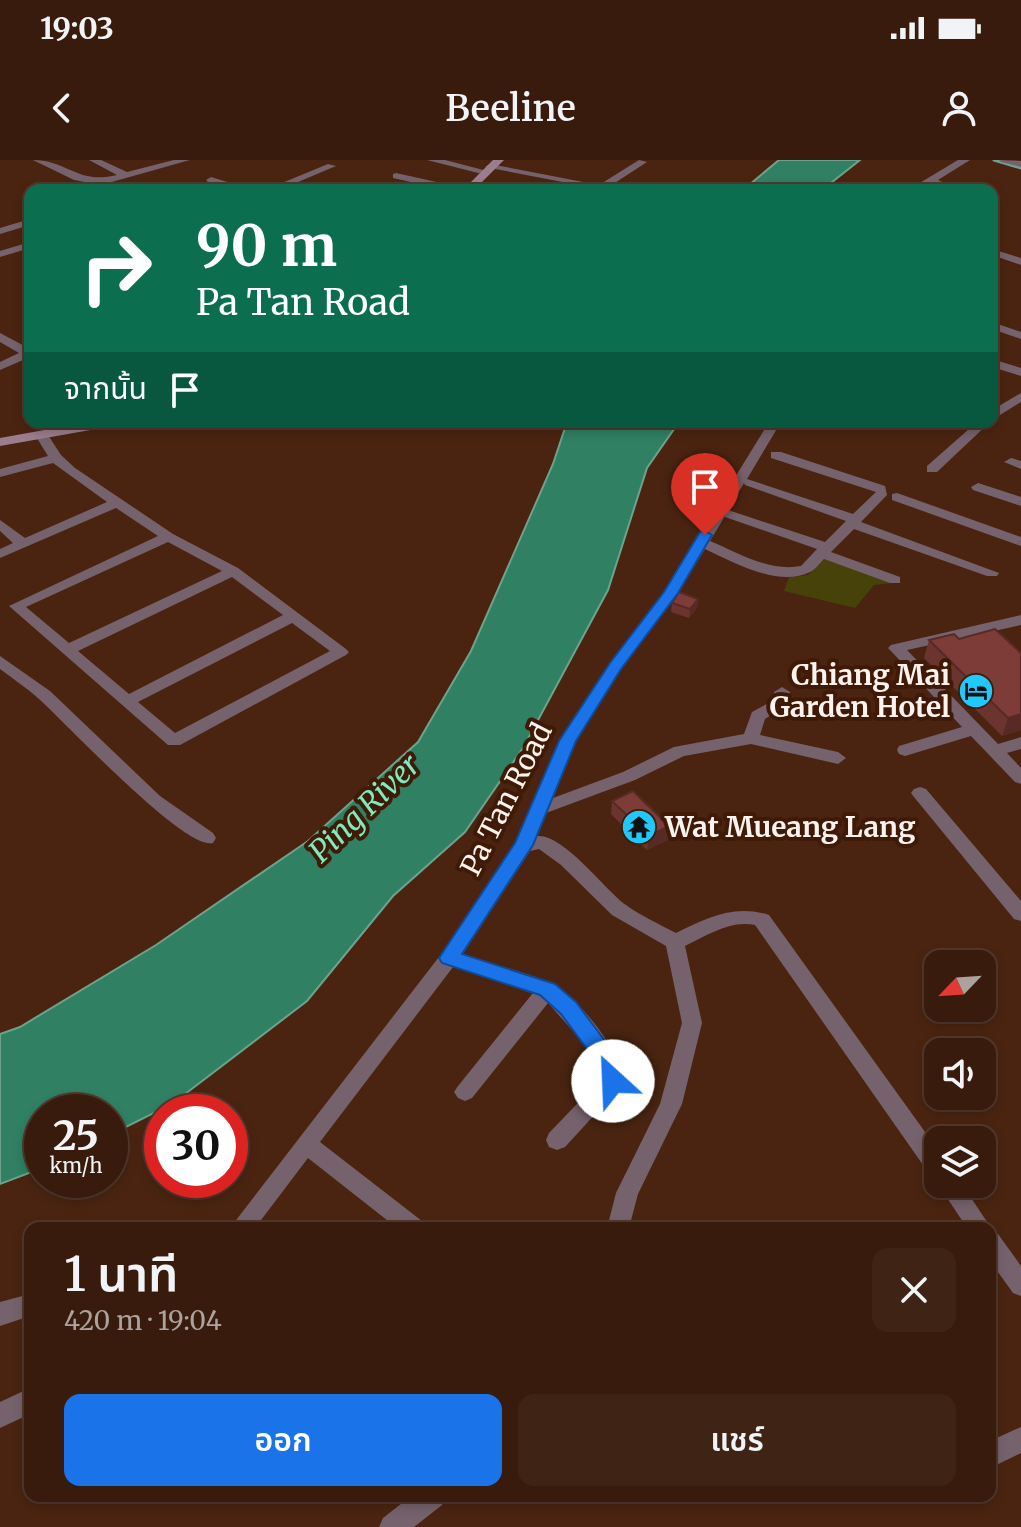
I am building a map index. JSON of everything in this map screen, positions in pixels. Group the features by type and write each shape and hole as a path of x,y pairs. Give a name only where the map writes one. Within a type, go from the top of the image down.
{"street":[{"path":"38,160 92,182 185,160"},
{"path":"94,160 127,176"},
{"path":"432,160 492,166 581,184"},
{"path":"923,184 965,160"},
{"path":"1004,160 1021,164"},
{"path":"607,184 642,162"},
{"path":"285,184 331,166"},
{"path":"474,184 492,166"},
{"path":"396,176 432,184"},
{"path":"211,180 222,184"},
{"path":"930,180 940,184"},
{"path":"0,231 24,224"},
{"path":"1,254 24,247"},
{"path":"998,254 1021,262"},
{"path":"998,322 1012,316"},
{"path":"998,327 1021,336"},
{"path":"0,336 24,351"},
{"path":"0,366 24,356"},
{"path":"998,365 1021,372"},
{"path":"998,412 1021,397"},
{"path":"0,442 77,428"},
{"name":"Pa Tan Road","path":"246,1222 449,958 524,845 568,741 615,667 671,593 771,428"},
{"path":"932,469 977,428"},
{"path":"41,435 56,458 116,503 168,537 233,571 341,652 174,741 16,606 168,537"},
{"path":"776,455 880,492 892,489 898,493 897,497 1021,542"},
{"path":"0,473 56,458"},
{"path":"750,482 992,573"},
{"path":"978,487 1021,502"},
{"path":"703,538 772,570 806,569 880,492"},
{"path":"0,554 116,503"},
{"path":"730,514 895,580"},
{"path":"0,524 23,544"},
{"path":"68,650 233,571"},
{"path":"127,701 295,615"},
{"path":"1021,620 896,648 1021,778"},
{"path":"0,661 44,695 154,800 207,838"},
{"path":"751,738 758,716 782,702 782,692"},
{"path":"905,750 974,729"},
{"path":"537,810 629,776 680,751 751,738 838,758"},
{"path":"995,751 1021,743"},
{"path":"920,793 1021,914"},
{"path":"524,845 542,842 567,860 619,910 675,942 692,1023 671,1104 627,1193 620,1222"},
{"path":"675,942 736,917 752,916 762,920 924,1148"},
{"path":"449,958 547,990 568,1008 612,1067 613,1081 557,1140"},
{"path":"465,1092 547,990"},
{"path":"307,1144 406,1222"},
{"path":"959,1198 976,1222"},
{"path":"996,1250 1021,1285"},
{"path":"0,1314 24,1307"},
{"path":"0,1415 24,1404"},
{"path":"996,1452 1021,1440"},
{"path":"392,1527 425,1502"}],"shaded area":[{"path":"825,559 892,583 874,585 855,608 784,591 789,577 808,575"}],"water":[{"path":"779,160 860,160 830,184 750,184"},
{"name":"Ping River","path":"565,428 675,428 647,468 608,590 523,748 465,832 393,896 307,1001 185,1094 144,1094 144,1118 128,1126 128,1094 24,1094 24,1175 0,1184 0,1034 20,1027 156,945 308,841 418,742 471,651 553,464"}],"building":[{"path":"679,592 698,599 690,609 672,603"},
{"path":"995,629 1021,653 1021,714 1008,718 929,640 954,634 959,639"},
{"path":"633,791 669,826 649,836 612,801"}],"waterway":[{"path":"994,160 1021,168"}],"place":[{"name":"Chiang Mai Garden Hotel","path":"976,691"},
{"name":"Wat Mueang Lang","path":"639,827"}],"route":[{"path":"613,1081 612,1067 568,1008 547,990 449,958 524,845 568,741 615,667 671,593 705,535"}]}
